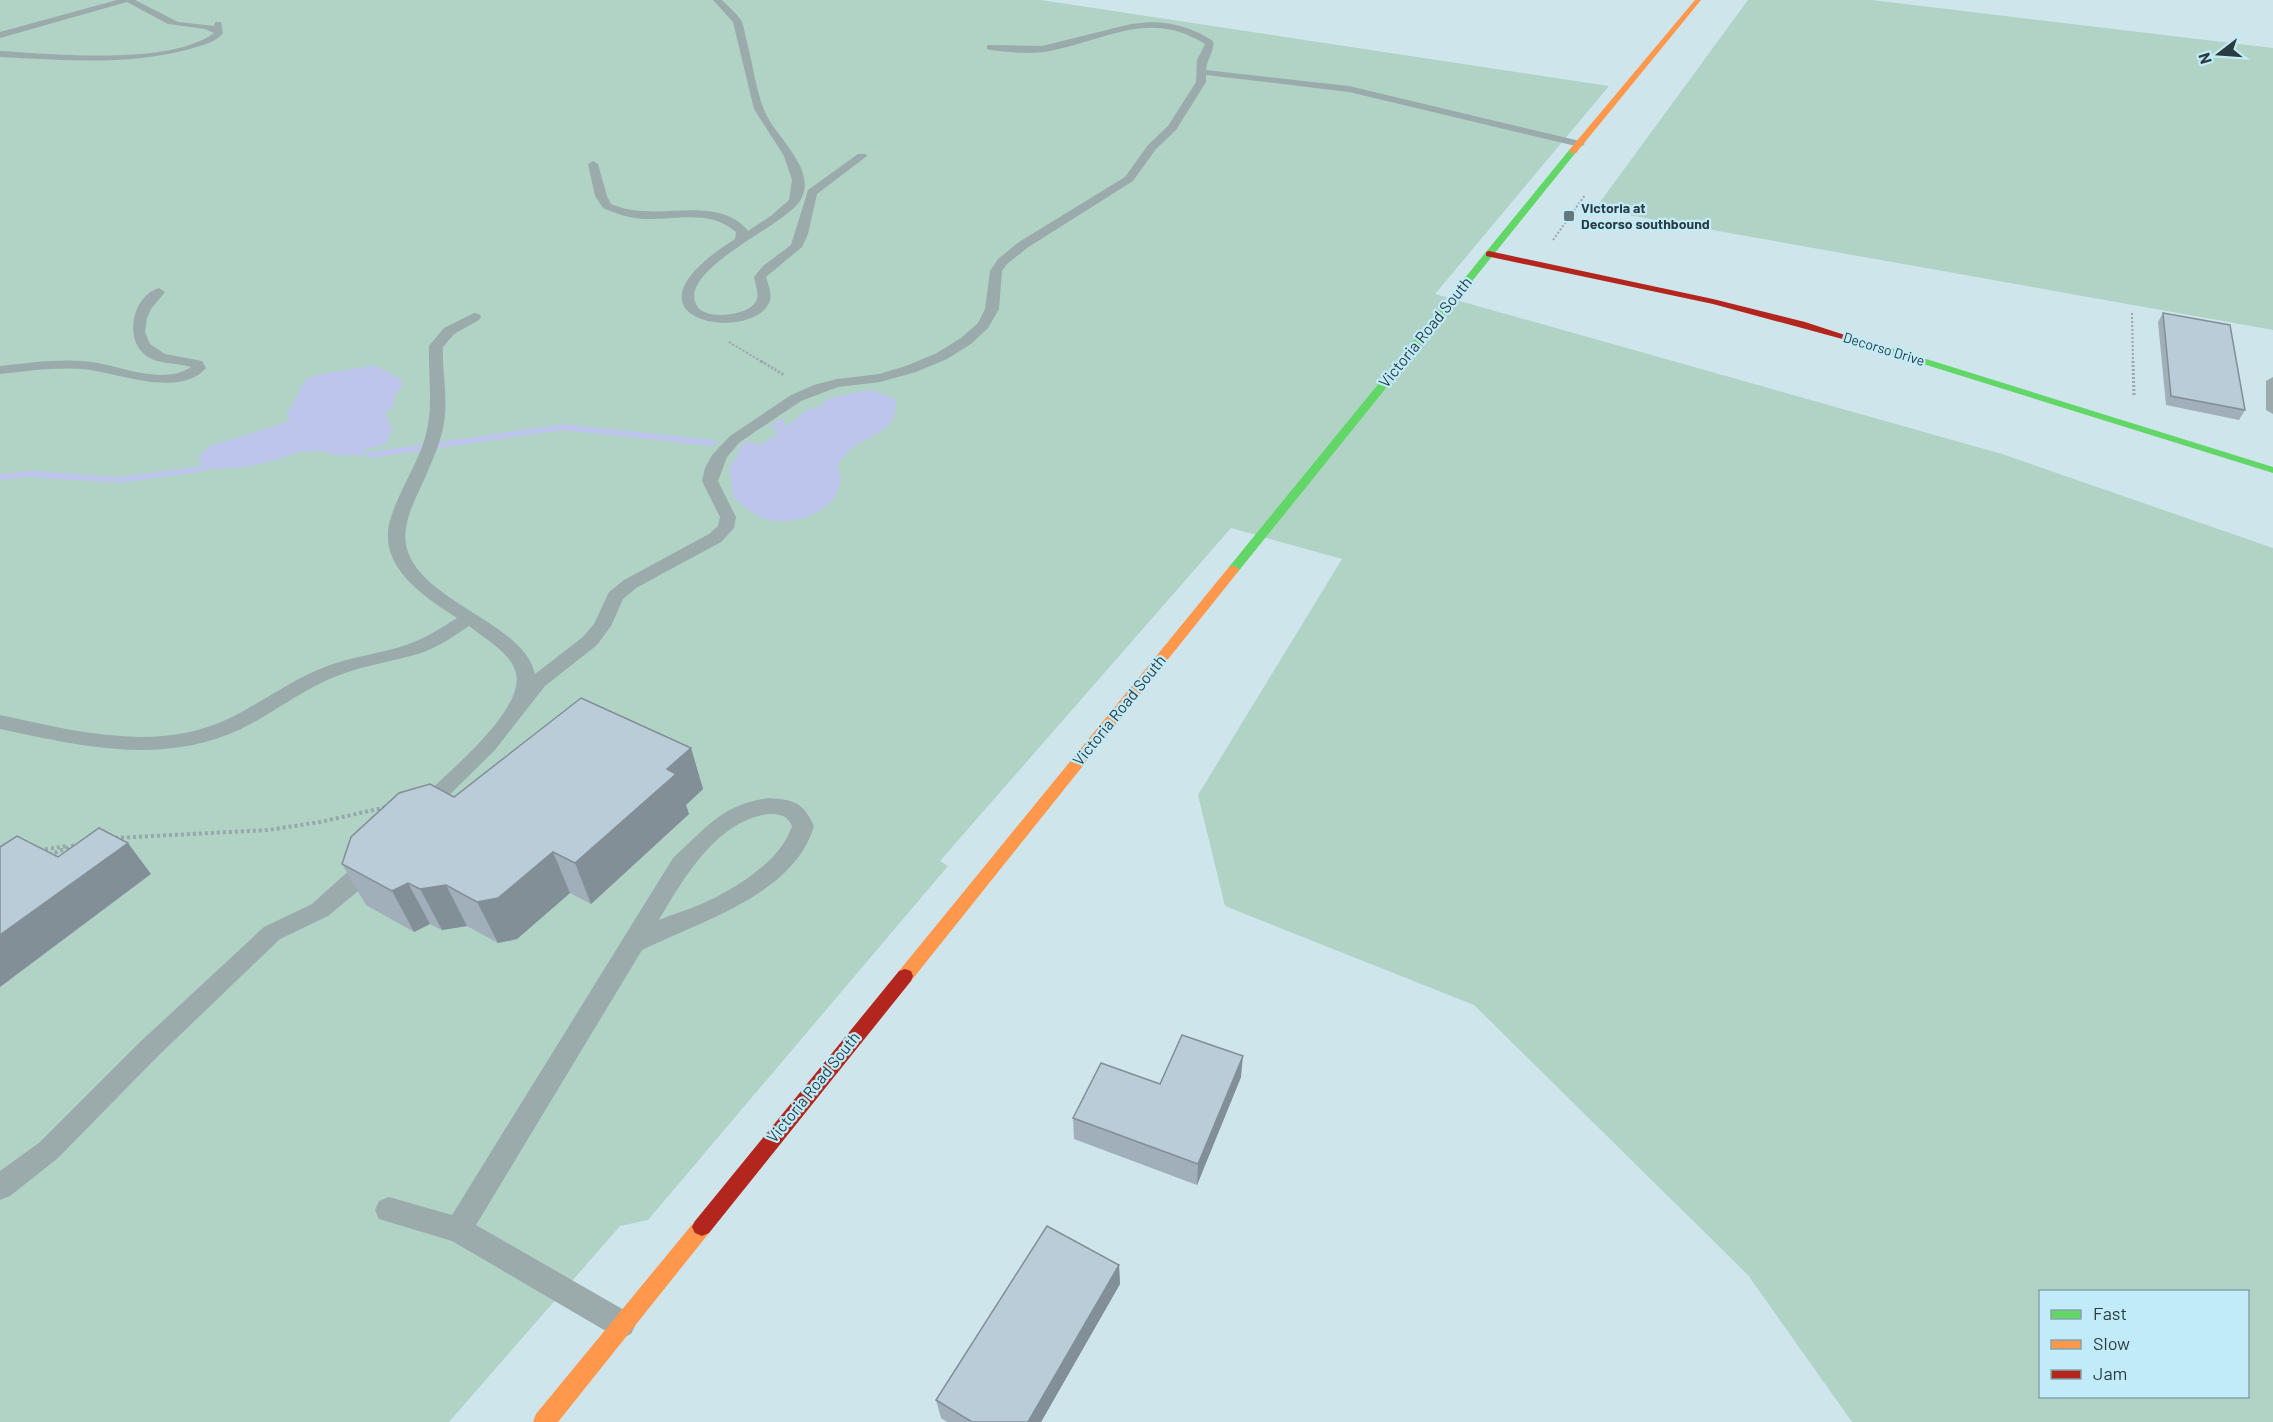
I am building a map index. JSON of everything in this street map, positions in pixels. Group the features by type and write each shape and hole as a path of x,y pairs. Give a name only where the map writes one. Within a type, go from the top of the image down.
{"main road":[{"name":"Victoria Road South","path":"544,1422 1489,254 1698,0"},
{"name":"Decorso Drive","path":"1489,254 1782,317 2273,470"}],"lane":[{"path":"0,35 127,0 166,21 180,25 218,29 216,37 186,48 137,57 82,59 0,54"},
{"path":"717,0 737,21 762,119 790,156 798,190 795,200 698,273 688,298 692,310 705,319 723,318 753,311 762,304 764,295 760,277 766,269 783,259 797,246 806,222 812,192 837,171 862,156"},
{"path":"409,824 484,750 538,682 590,641 602,626 606,611 615,596 630,584 715,538 726,528 728,517 710,481 713,468 720,455 735,439 796,398 837,383 880,378 911,369 942,356 966,341 983,325 992,309 996,271 1002,262 1023,245 1129,178 1152,147 1172,128 1201,82 1202,60 1210,43 1185,30 1163,24 1123,27 1060,46 1037,50 1023,51 990,47"},
{"path":"1203,72 1349,89 1580,144"},
{"path":"593,164 598,174 598,192 607,206 644,215 692,214 717,217 739,227 742,231 741,241"},
{"path":"0,370 80,365 166,378 195,372 199,368 197,364 157,357 143,347 139,337 140,318 143,310 159,292"},
{"path":"474,317 449,332 436,346 435,361 439,390 436,427 400,514 396,545 402,562 417,580 501,641 526,672 527,684 516,708"},
{"path":"2273,381 2273,410"},
{"path":"0,722 85,741 123,745 154,745 186,740 220,730 275,702 292,689 334,670 369,658 426,644 469,618"},
{"path":"458,1230 681,864 729,818 752,808 786,807 798,815 803,826 798,843 760,882 706,912 679,921 634,943"},
{"path":"0,1187 49,1150 148,1050 272,933 320,910 349,886 387,847"},
{"path":"389,1210 458,1230 621,1324"}],"path":[{"path":"1552,242 1585,195"},
{"path":"692,310 700,324 710,331 815,390"},
{"path":"2132,313 2135,426"},
{"path":"109,839 128,835 268,830 320,822 395,804"},
{"path":"30,851 80,844 42,859"}],"green space":[{"path":"0,0 1041,0 1609,86 1435,294 2002,454 2273,548 2273,1422 1852,1422 1748,1275 1474,1005 1225,906 1198,795 1342,559 1231,528 940,861 948,866 648,1220 620,1226 449,1422 0,1422"},
{"path":"1748,0 1872,0 2273,48 2273,330 1595,209"}],"water":[{"path":"374,365 402,380 402,388 394,396 394,406 385,413 392,429 386,444 362,451 370,455 332,455 327,451 307,452 293,453 245,467 220,469 201,465 199,456 210,446 287,422 289,418 287,415 306,379"},
{"path":"874,391 895,399 896,410 889,425 850,450 837,465 840,479 837,492 830,502 819,511 806,517 778,521 757,515 734,498 729,468 740,452 737,449 748,441 759,445 777,435 776,429 769,427 781,419 784,420 784,425 789,425 807,410 819,407 830,398"}],"building":[{"path":"2163,313 2230,325 2245,410 2171,396"},
{"path":"581,698 691,748 667,769 676,774 575,863 553,852 498,898 477,902 446,885 420,889 408,883 392,891 342,864 351,837 399,793 430,784 454,797"},
{"path":"99,828 128,843 0,935 0,847 17,836 58,857"},
{"path":"1182,1035 1243,1056 1198,1164 1073,1118 1101,1063 1160,1084"},
{"path":"1047,1226 1119,1265 1028,1422 972,1422 936,1400"}],"waterway":[{"path":"370,455 563,427 713,443"},
{"path":"0,477 30,474 120,480 207,468"}],"traffic: fast":[{"path":"1233,570 1573,151"},
{"path":"1846,337 2273,470"}],"traffic: slow":[{"path":"1573,151 1698,0"},
{"path":"905,976 1233,570"},
{"path":"544,1422 702,1227"}],"traffic: jam":[{"path":"1489,254 1758,312 1846,337"},
{"path":"702,1227 905,976"}],"place":[{"name":"Victoria at Decorso southbound","path":"1569,216"}]}
